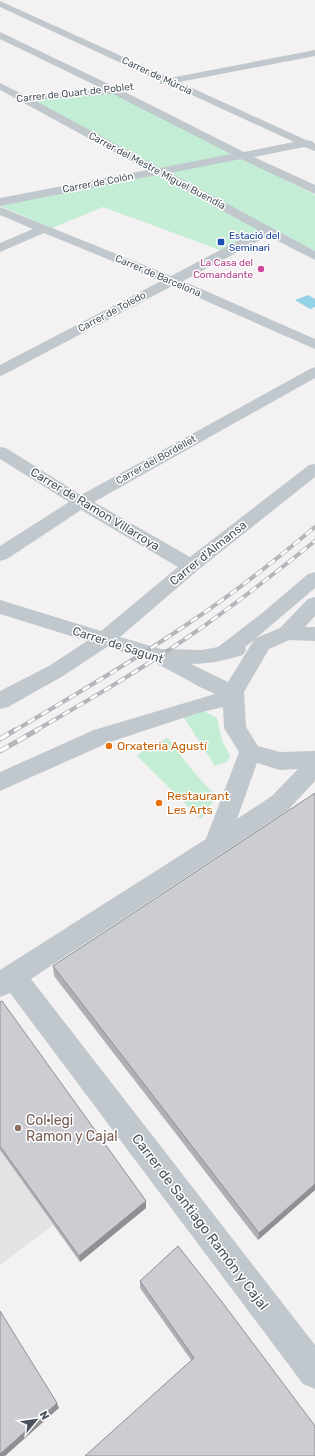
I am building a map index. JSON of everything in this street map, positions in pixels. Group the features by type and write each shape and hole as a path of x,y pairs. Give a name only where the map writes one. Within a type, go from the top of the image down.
{"street":[{"name":"Carrer de Múrcia","path":"0,4 168,82 312,144"},
{"path":"6,16 20,13"},
{"path":"0,35 241,155 315,190"},
{"path":"153,84 315,52"},
{"name":"Carrer del Mestre Miguel Buendía","path":"0,86 315,256"},
{"name":"Carrer de Quart de Poblet","path":"0,100 115,91 130,88"},
{"name":"Carrer de Colón","path":"0,202 241,155 312,144"},
{"name":"Carrer de Barcelona","path":"0,211 172,281 315,346"},
{"path":"0,248 43,229"},
{"name":"Carrer de Toledo","path":"0,371 267,231"},
{"name":"Carrer del Bordellet","path":"0,554 81,502 315,372"},
{"name":"Carrer de Ramon Villarroya","path":"0,452 81,502 191,566"},
{"name":"Carrer d'Almansa","path":"0,701 56,671 104,640 191,566 315,469"},
{"path":"222,654 259,626 315,578"},
{"path":"166,660 222,654 262,644 287,633 315,604"},
{"name":"Carrer de Sagunt","path":"0,607 166,660 233,694"},
{"path":"287,633 315,634"},
{"path":"262,644 233,694 235,728 250,752 280,761 315,760"},
{"path":"166,660 191,692 196,706"},
{"path":"0,782 102,736 233,694"},
{"path":"215,846 250,752"},
{"path":"7,981 280,803 315,766"},
{"name":"Carrer de Santiago Ramón y Cajal","path":"7,981 315,1372"}],"shaded area":[{"path":"0,1011 2,1153 53,1225 0,1265"}],"green space":[{"path":"112,92 234,155 160,169 29,99"},
{"path":"240,157 315,195 315,251 165,172"},
{"path":"157,172 260,230 220,250 103,207 52,228 0,206 0,204"},
{"path":"204,711 217,718 222,740 230,756 227,762 215,766 183,716"},
{"path":"168,738 203,783 217,796 201,819 137,756 151,745"}],"water":[{"path":"308,295 315,299 315,307 310,309 295,300"}],"building":[{"path":"315,793 315,1184 259,1233 53,966"},
{"path":"2,1001 146,1201 79,1256 0,1146 0,1002"},
{"path":"178,1246 315,1426 315,1456 85,1456 194,1358 140,1281"},
{"path":"0,1311 57,1403 0,1454"}],"railway":[{"path":"14,731 170,636 255,576 315,527"},
{"path":"35,731 113,686 169,650 237,602 315,541"},
{"path":"0,739 15,730"},
{"path":"0,751 37,730"}],"place":[{"name":"Estació del Seminari","path":"221,242"},
{"name":"La Casa del Comandante","path":"261,269"},
{"name":"Orxateria Agustí","path":"109,746"},
{"name":"Restaurant Les Arts","path":"159,803"},
{"name":"Col·legi Ramon y Cajal","path":"18,1128"}]}
